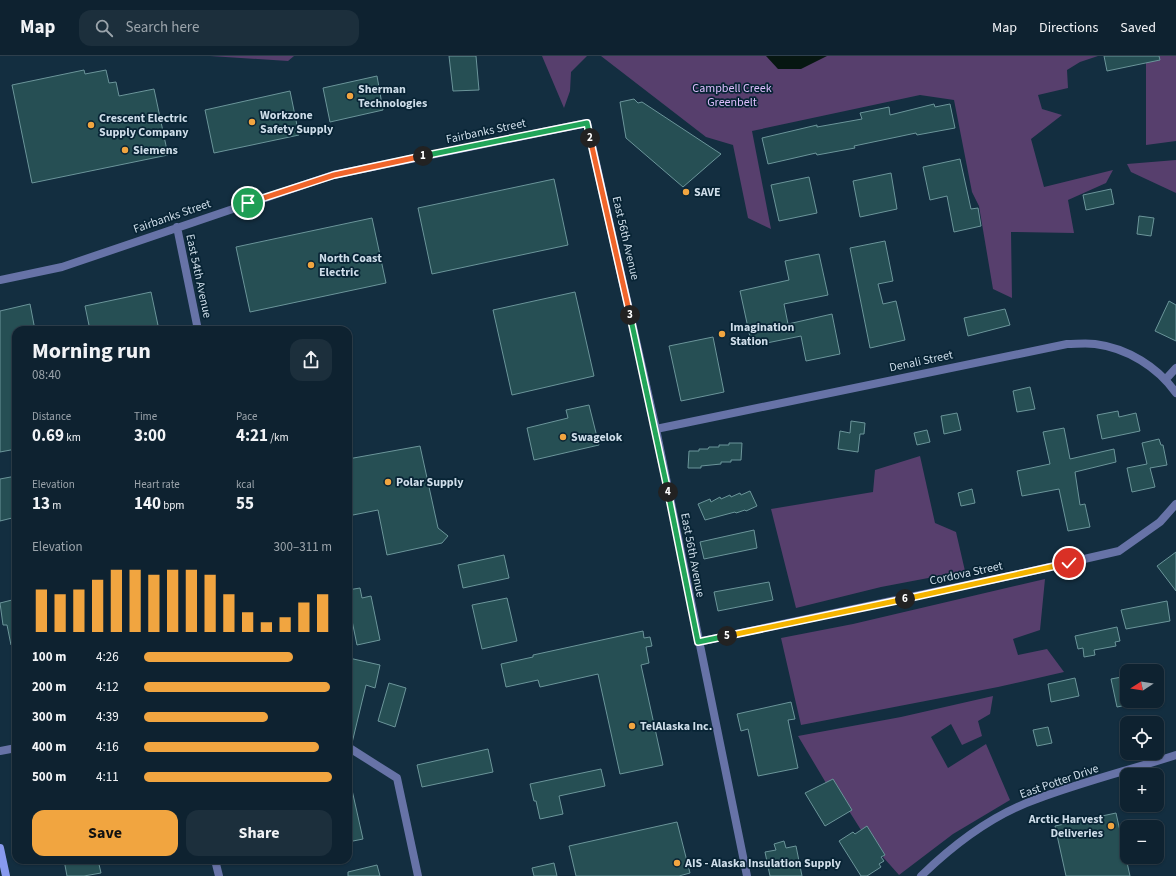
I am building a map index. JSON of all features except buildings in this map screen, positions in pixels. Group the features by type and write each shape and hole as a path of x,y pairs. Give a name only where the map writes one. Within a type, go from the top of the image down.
{"main road":[{"path":"0,848 6,876"}],"street":[{"name":"Fairbanks Street","path":"0,280 62,267 334,175 587,123"},
{"name":"East 56th Avenue","path":"587,123 656,429 698,642 748,876"},
{"name":"East 54th Avenue","path":"177,227 197,326"},
{"name":"Denali Street","path":"656,429 1067,344 1094,344 1118,349 1141,360 1166,379 1176,393"},
{"path":"1166,379 1176,368"},
{"name":"Cordova Street","path":"698,642 989,581 1119,551 1160,522 1176,504"},
{"path":"0,751 12,749"},
{"path":"352,749 397,778 418,876"},
{"name":"East Potter Drive","path":"921,876 966,839 1002,816 1036,799 1176,755"},
{"path":"216,864 219,876"}],"green space":[{"path":"210,56 294,56 288,61"},
{"path":"542,56 587,56 571,72 570,91 564,108"},
{"name":"Campbell Creek Greenbelt","path":"601,56 1098,56 1080,62 1067,70 1068,88 1038,95 1042,109 1062,115 1031,139 1044,187 1113,170 1106,183 1068,200 1074,233 1011,232 1012,298 993,289 979,206 972,192 954,100 920,95 752,131 771,229 748,218 733,145 706,137"},
{"path":"1146,56 1176,56 1176,141 1146,145"},
{"path":"1176,160 1176,193 1131,172 1127,164"},
{"path":"920,456 935,523 956,532 965,571 881,587 796,608 771,509 873,492 875,470"},
{"path":"1045,579 1040,630 1013,639 1018,655 1047,649 1064,672 998,687 801,725 781,638 853,624"},
{"path":"993,696 990,714 978,721 982,736 962,745 951,724 931,737 948,768 986,744 1010,800 953,834 899,875 883,857 885,855 867,827 861,830 849,811 851,810 833,779 826,783 798,736 901,717"}],"shaded area":[{"path":"766,56 827,56 801,69 778,69"}],"place":[{"name":"Sherman Technologies","path":"350,96"},
{"name":"Workzone Safety Supply","path":"252,122"},
{"name":"Crescent Electric Supply Company","path":"91,125"},
{"name":"Siemens","path":"125,150"},
{"name":"SAVE","path":"686,192"},
{"name":"North Coast Electric","path":"311,265"},
{"name":"Imagination Station","path":"722,334"},
{"name":"Swagelok","path":"563,437"},
{"name":"Polar Supply","path":"388,482"},
{"name":"TelAlaska Inc.","path":"632,726"},
{"name":"Arctic Harvest Deliveries","path":"1111,826"},
{"name":"AIS - Alaska Insulation Supply","path":"677,863"}],"route":[{"path":"248,203 334,175 587,123 656,429 698,642 1069,563"}]}
